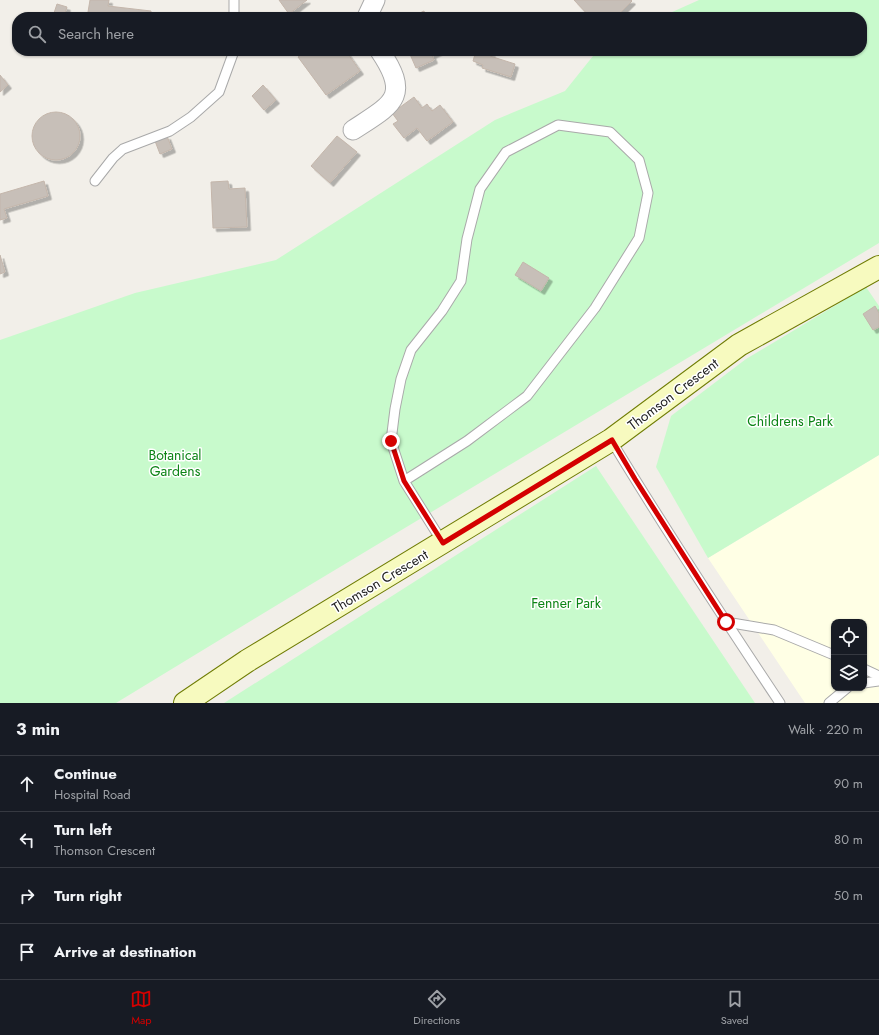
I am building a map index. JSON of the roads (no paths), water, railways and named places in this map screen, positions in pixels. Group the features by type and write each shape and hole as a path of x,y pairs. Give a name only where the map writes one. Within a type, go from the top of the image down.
{"main road":[{"name":"Thomson Crescent","path":"185,703 247,661 612,440 739,345 879,267"}],"street":[{"path":"369,12 375,0"},
{"path":"353,130 385,110 396,94 396,79 391,67 383,56"}],"lane":[{"path":"234,0 234,12"},
{"path":"95,180 113,158 123,149 170,130 191,117 219,92 232,56"},
{"path":"404,481 467,441 527,396 595,308 639,238 648,194 639,160 610,132 558,125 506,152 480,189 467,239 461,281 442,311 411,350 401,379 391,441 404,481 443,543"},
{"path":"612,440 635,479 726,622 780,703"},
{"path":"726,622 774,630 831,654"},
{"path":"867,670 879,676"},
{"path":"867,683 879,681"},
{"path":"829,703 843,691"}],"park label":[{"name":"Childrens Park","path":"790,421"},
{"name":"Botanical Gardens","path":"175,464"},
{"name":"Fenner Park","path":"566,603"}]}
